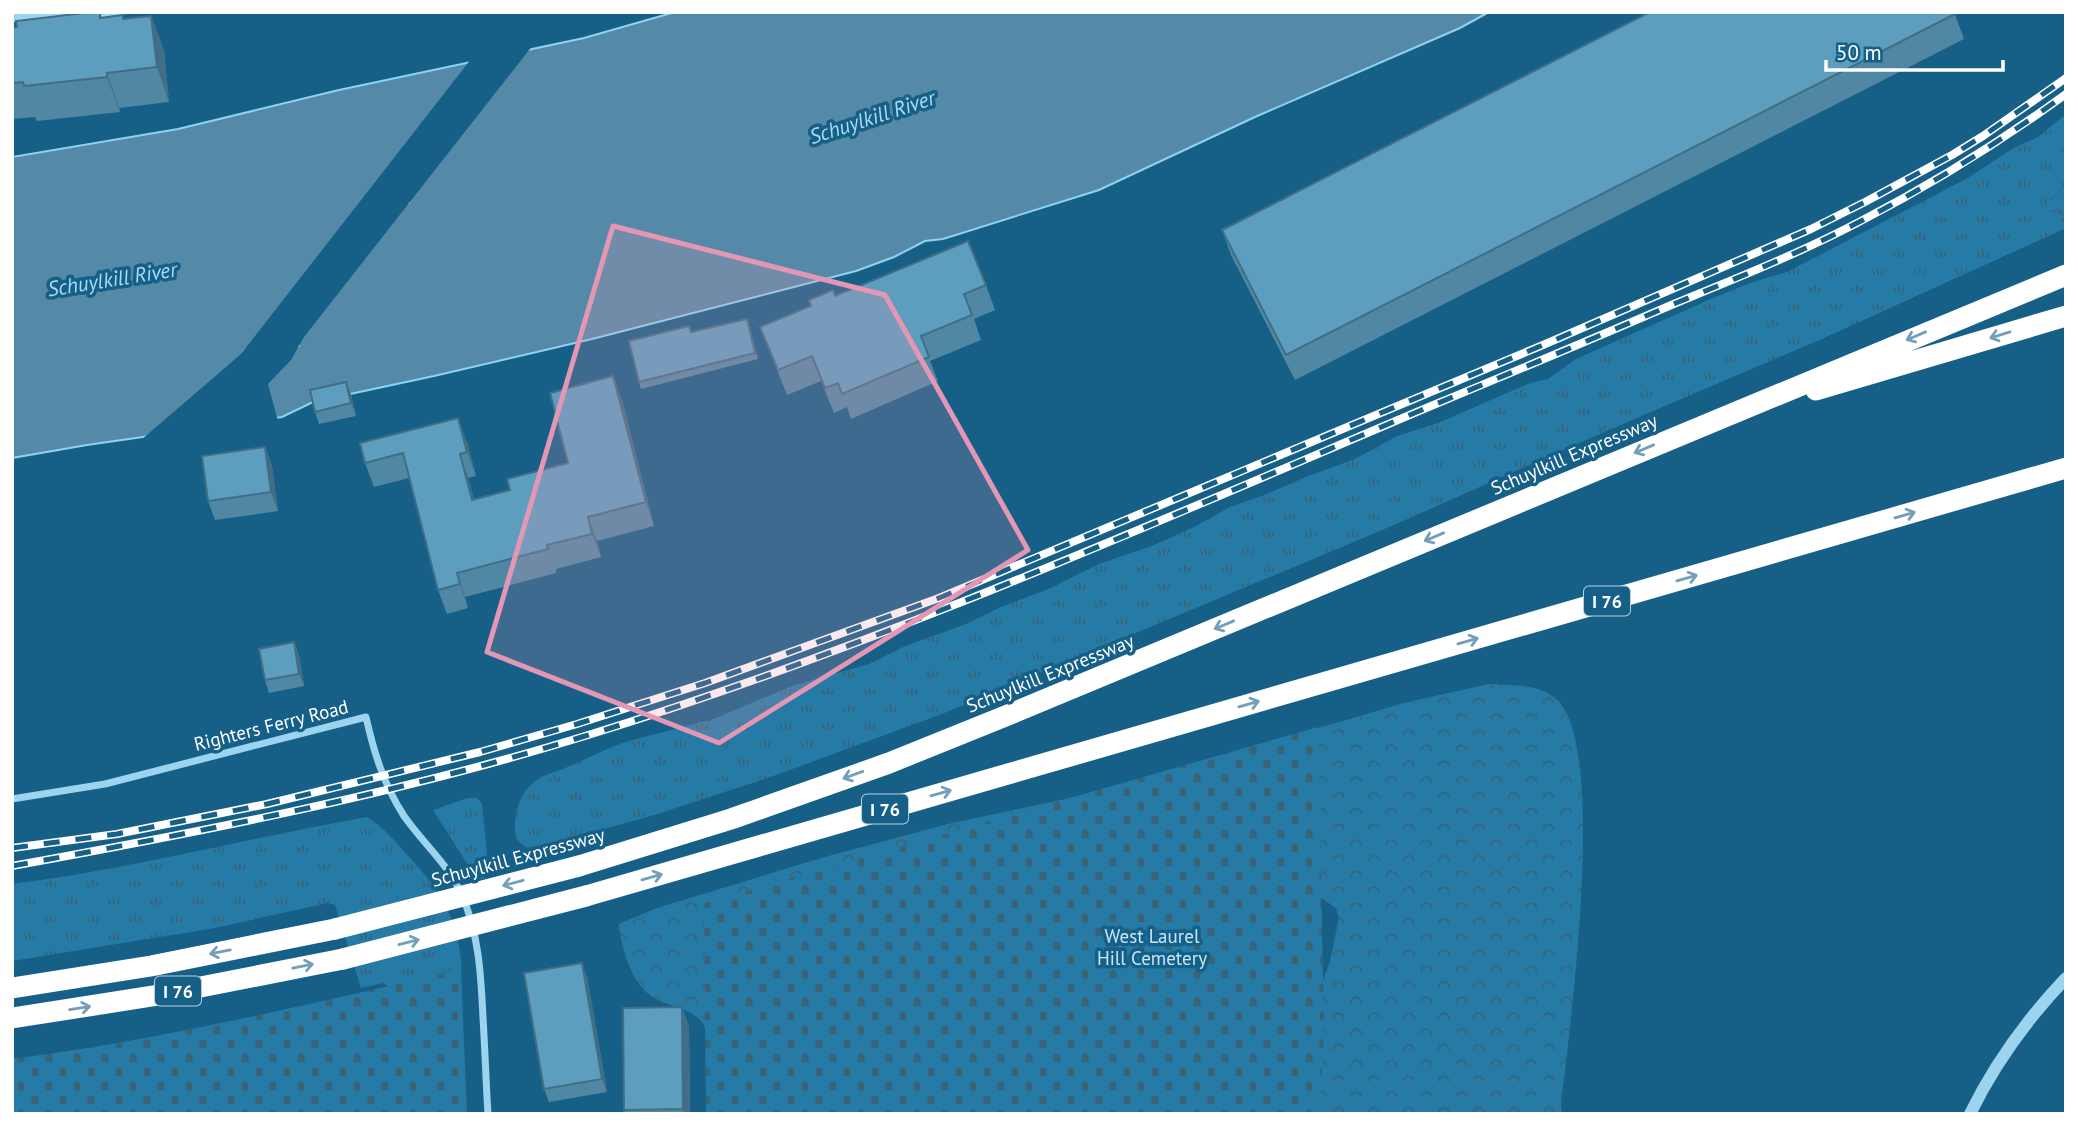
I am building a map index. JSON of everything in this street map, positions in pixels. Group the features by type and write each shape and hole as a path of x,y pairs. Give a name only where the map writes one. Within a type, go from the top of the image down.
{"highway":[{"name":"Schuylkill Expressway","path":"12,988 151,965 335,929 579,866 731,819 889,763 1034,705 2066,275"},
{"path":"1707,423 2066,316"},
{"path":"2030,479 2066,459"},
{"name":"I 76","path":"12,1018 164,994 343,959 586,896 2066,468"}],"street":[{"path":"12,16 82,16 119,12"},
{"name":"Righters Ferry Road","path":"12,799 105,784 366,718 377,762 390,794 460,890 470,914 481,970 488,1114"},
{"path":"1970,1114 1993,1072 2028,1021 2066,978"}],"highlighted area":[{"path":"613,226 885,295 1028,550 719,743 487,652"}],"green space":[{"path":"2066,114 2066,187 2049,200 2051,212 2066,217 2066,228 1824,338 1387,528 942,714 765,779 654,815 533,849 517,839 515,821 519,803 528,787 542,777 617,745 709,721 792,686 869,664 903,647 1051,588 1099,564 1152,546 1230,507 1355,459 1397,436 1438,423 1530,383 1548,379 1576,359 1713,298 1787,272 1966,179 2012,149 2038,137"},
{"path":"2066,187 2066,217 2050,212 2049,201"},
{"path":"1489,684 1533,688 1556,699 1572,726 1580,771 1583,828 1581,892 1562,1114 1303,1114 1308,1024 1330,961 1339,918 1336,908 1311,891 708,1088 707,1038 703,1024 693,1014 657,1000 644,990 625,953 619,924 657,908 821,858 952,823 1104,791 1404,703"},
{"name":"West Laurel Hill Cemetery","path":"1318,727 1324,1026 1318,1114 706,1114 704,903"},
{"path":"468,798 477,798 482,804 488,866 487,875 483,879 475,876 433,810"},
{"path":"367,817 390,836 420,869 438,893 451,918 459,946 461,970 454,1031 383,983 361,988 335,905 328,903 215,928 12,961 12,884 146,862"},
{"path":"461,969 467,1114 12,1114 12,1059 182,1031"}],"water":[{"name":"Schuylkill River","path":"675,12 1489,12 1460,28 1255,117 1099,190 943,239 925,241 894,257 856,271 592,339 313,402 282,417 12,458 12,157 178,129 339,90 584,38","holes":["408,196 409,203 358,215 357,207","298,339 299,346 246,359 244,351"]}],"pier":[{"path":"533,45 304,337 291,360 268,384 278,421 140,441 241,354 471,59"}],"building":[{"path":"100,12 100,18 151,16 157,67 107,73 107,77 24,86 23,82 12,83 12,28 17,27 16,21"},
{"path":"1650,12 1955,14 1286,355 1222,230"},
{"path":"968,241 986,285 964,294 972,315 921,336 929,357 842,394 838,383 825,388 812,356 778,370 760,327 811,306 809,300 833,290 835,296"},
{"path":"747,319 755,353 639,382 629,341 689,326 691,332"},
{"path":"613,376 646,502 588,517 592,534 547,545 548,549 457,573 460,584 438,590 403,453 365,463 360,443 458,418 467,452 460,454 472,500 510,490 507,479 568,463 550,393"},
{"path":"346,382 351,403 315,412 310,390"},
{"path":"265,447 271,492 208,501 202,456"},
{"path":"294,642 299,674 265,680 259,649"},
{"path":"582,963 602,1079 544,1089 524,973"},
{"path":"682,1007 683,1109 624,1110 623,1008"}],"railway":[{"path":"12,848 117,834 267,804 480,752 705,683 939,598 1543,345 1811,229 1952,155 2066,78"},
{"path":"12,866 300,810 514,757 693,701 907,624 1117,539 1791,255 1886,208 1939,178 2066,94"}]}
